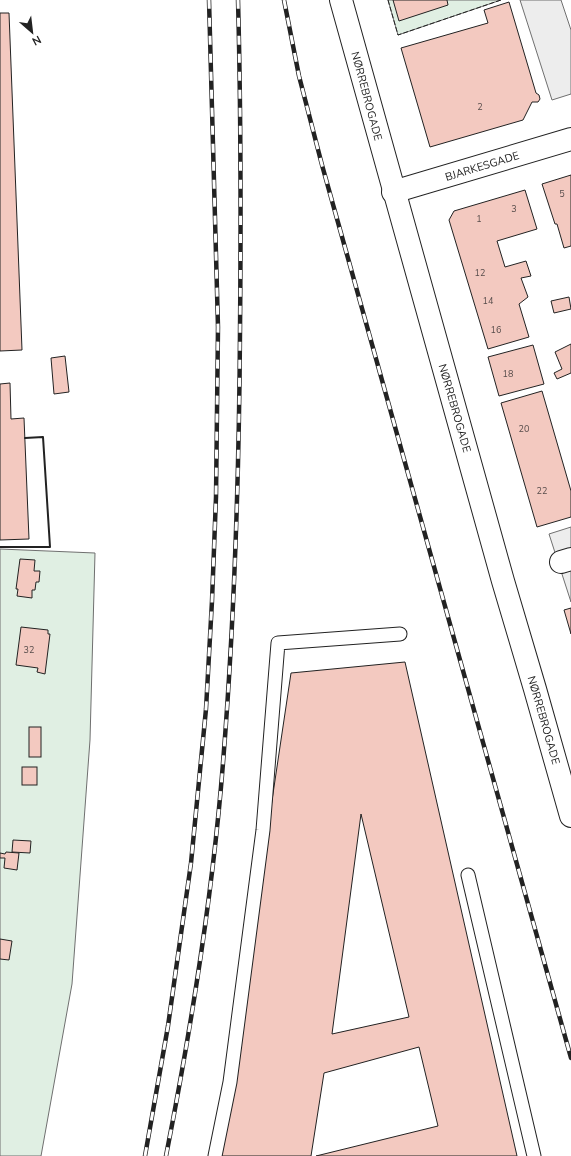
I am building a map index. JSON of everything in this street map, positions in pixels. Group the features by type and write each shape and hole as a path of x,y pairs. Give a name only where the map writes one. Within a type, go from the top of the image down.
{"street":[{"name":"NØRREBROGADE","path":"341,0 393,192 571,816"},
{"name":"BJARKESGADE","path":"393,192 571,139"}],"lane":[{"path":"215,1156 230,1082 263,830 278,643 400,634"},
{"path":"468,875 534,1156"}],"green space":[{"path":"388,0 501,0 398,35"},
{"path":"0,549 95,553 90,740 72,984 41,1156 0,1156"}],"shaded area":[{"path":"520,0 561,0 571,30 571,94 552,100"},
{"path":"571,527 571,602 549,534"}],"building":[{"path":"393,0 447,0 448,5 399,21"},
{"path":"509,2 536,93 539,95 540,99 538,102 532,102 523,120 430,147 401,48 488,23 484,10"},
{"path":"0,13 9,13 22,350 0,351"},
{"path":"571,175 571,246 564,248 542,184"},
{"path":"525,190 537,229 497,241 505,267 526,261 531,276 521,278 528,297 519,304 529,337 488,349 449,220 454,211"},
{"path":"569,297 571,309 554,313 551,301"},
{"path":"571,344 571,373 557,379 554,373 562,369 555,352"},
{"path":"533,345 544,384 499,396 488,357"},
{"path":"65,356 69,392 54,394 51,358"},
{"path":"10,383 11,419 24,418 29,539 0,540 0,384"},
{"path":"542,391 571,491 571,517 537,527 501,403"},
{"path":"20,559 35,560 34,571 40,571 39,582 36,582 35,590 32,590 32,598 17,596 18,589 16,589"},
{"path":"571,608 571,634 564,610"},
{"path":"21,627 48,630 48,634 50,634 45,674 37,672 38,668 16,665"},
{"path":"405,662 517,1156 316,1156 438,1126 419,1047 324,1073 311,1156 216,1156 230,1082 291,673","holes":["361,814 409,1017 332,1034"]},
{"path":"29,727 41,727 41,757 29,757"},
{"path":"22,767 37,767 37,785 22,785"},
{"path":"13,840 31,841 30,853 12,852"},
{"path":"6,852 19,853 17,870 4,868 5,858 0,858 0,853 5,854"},
{"path":"0,939 12,941 9,960 0,959"}],"railway":[{"path":"145,1156 168,1026 191,863 206,709 212,601 216,497 218,327 209,0"},
{"path":"166,1156 191,1018 205,926 226,730 235,560 239,389 241,249 238,0"},
{"path":"284,0 299,76 322,165 571,1058"}],"fence":[{"path":"388,0 398,35 501,0"}],"wall":[{"path":"0,547 50,547 43,437 25,438"}]}
